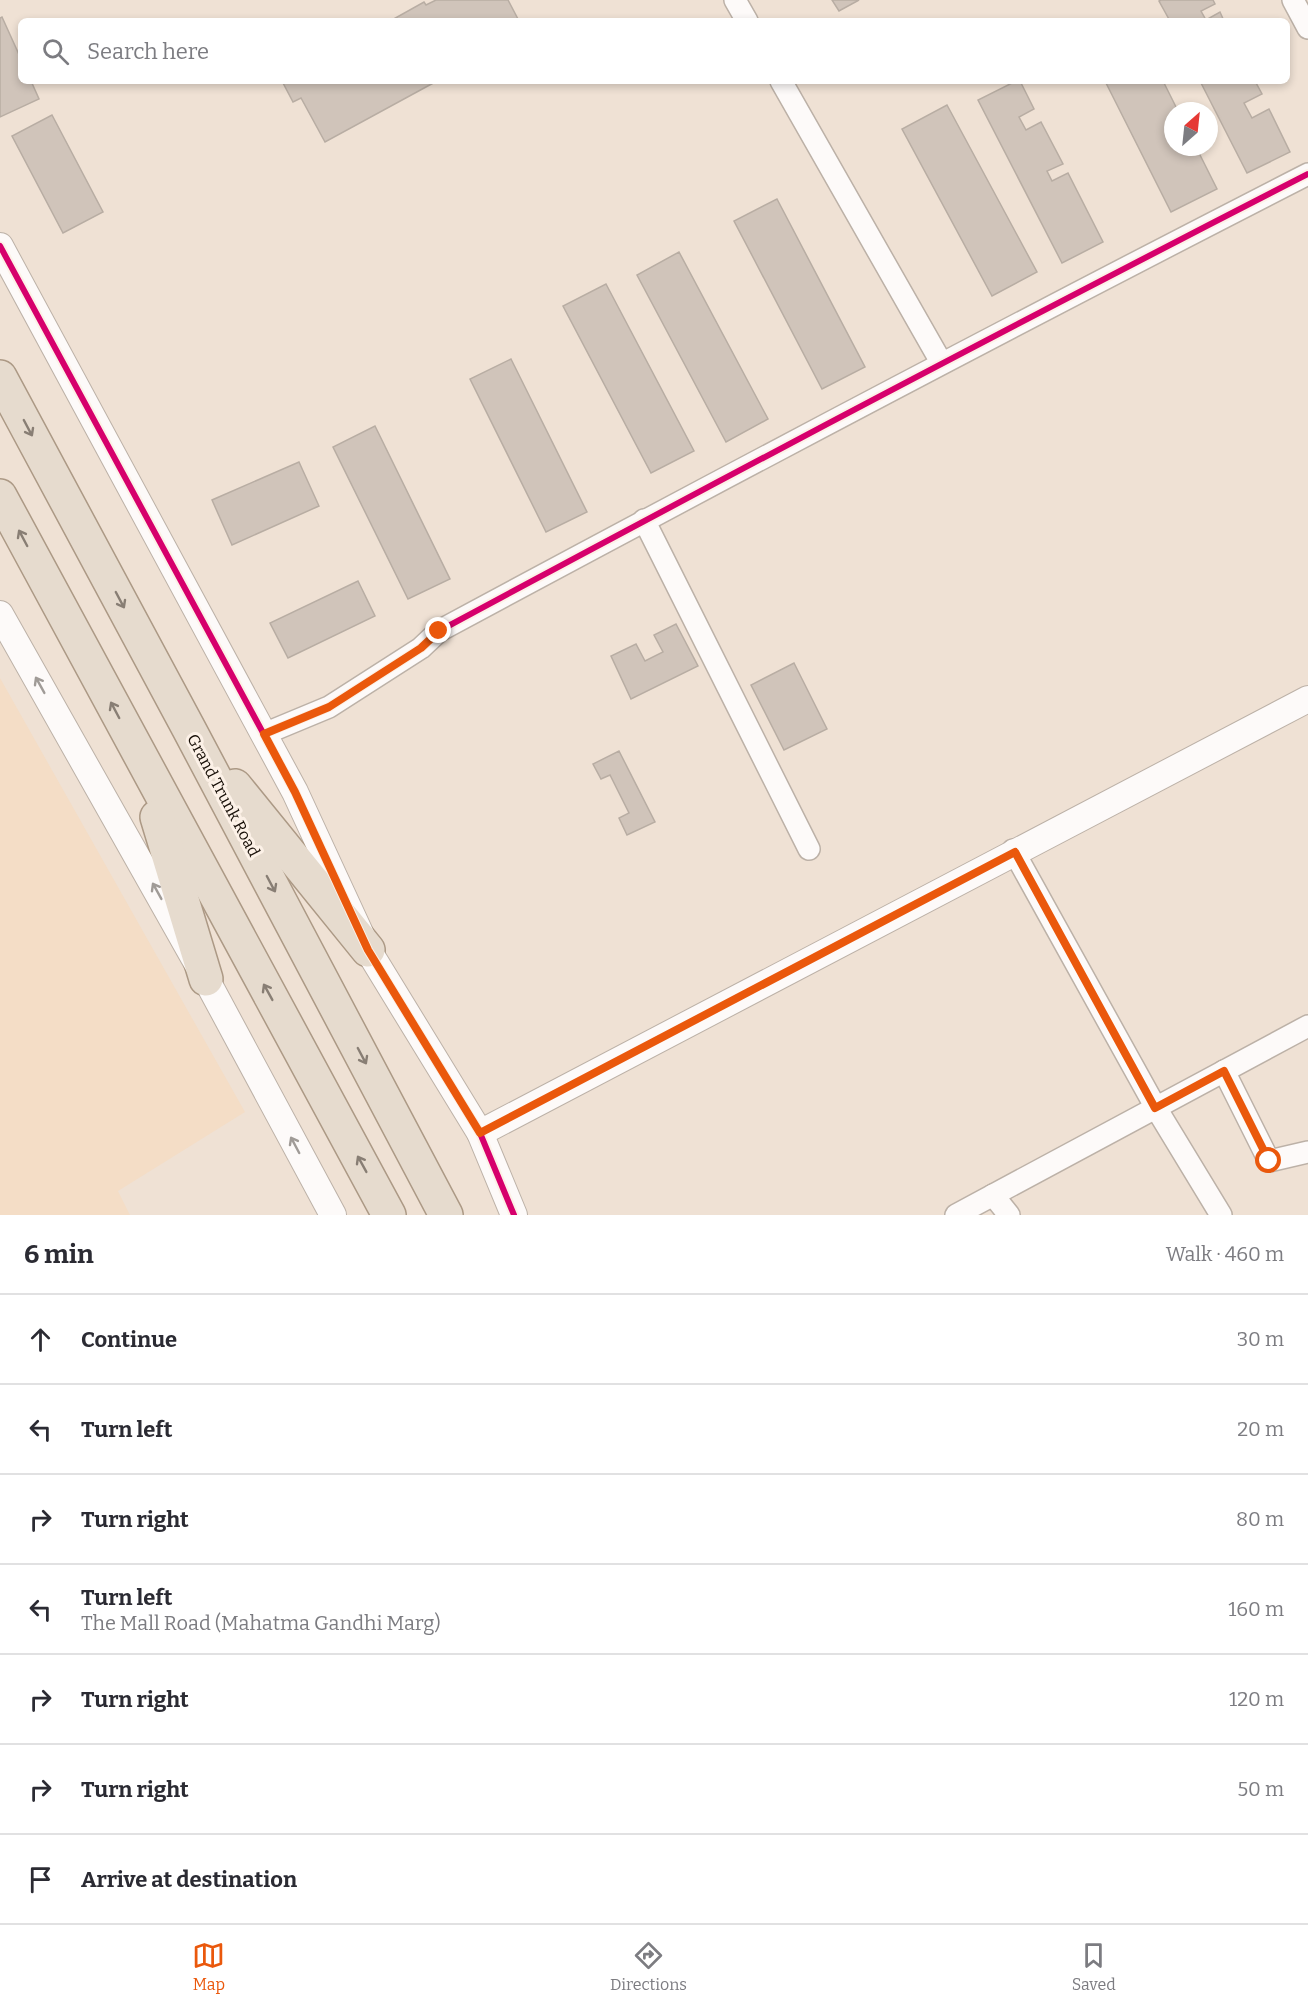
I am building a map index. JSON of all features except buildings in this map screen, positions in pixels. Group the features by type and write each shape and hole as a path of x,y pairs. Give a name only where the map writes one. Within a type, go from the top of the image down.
{"highway":[{"name":"Grand Trunk Road","path":"0,377 446,1215"},
{"path":"0,496 389,1215"},
{"path":"189,729 368,950"},
{"path":"135,746 206,979"}],"street":[{"path":"735,0 745,18"},
{"path":"1293,0 1308,28"},
{"path":"783,84 941,362"},
{"path":"264,734 329,707 421,648 439,631 644,520 941,362 1308,174"},
{"path":"0,246 295,792 368,950 480,1133 514,1215"},
{"path":"644,520 809,849"},
{"path":"0,614 206,979 333,1215"},
{"path":"480,1133 1014,851 1308,699"},
{"path":"1014,851 1155,1108 1221,1215"},
{"path":"956,1215 1308,1026"},
{"path":"1224,1071 1269,1161 1308,1152"},
{"path":"993,1196 1009,1215"}],"shaded area":[{"path":"0,678 245,1112 118,1191 130,1215 0,1215"}],"cycle path":[{"path":"264,734 329,707 421,648 439,631 547,573 981,343 1308,174"},
{"path":"0,246 295,792 368,950 480,1133 514,1215"}],"route":[{"path":"439,631 421,648 329,707 264,734 295,792 368,950 480,1133 1015,852 1155,1108 1224,1071 1269,1161"}]}
